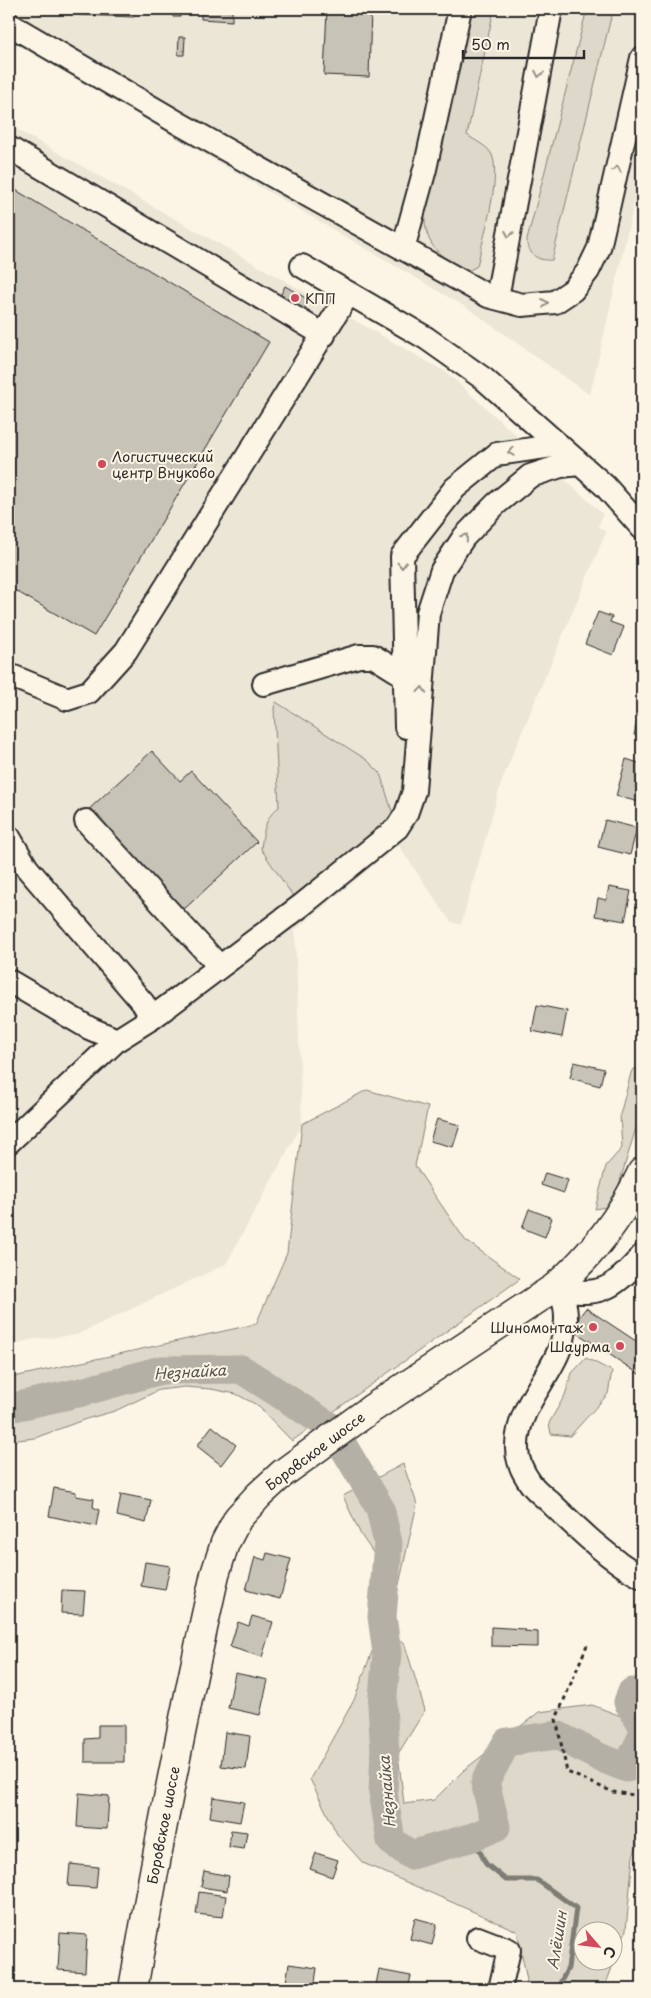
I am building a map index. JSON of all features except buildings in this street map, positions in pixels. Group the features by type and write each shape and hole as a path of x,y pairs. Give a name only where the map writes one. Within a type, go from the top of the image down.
{"main road":[{"name":"Боровское шоссе","path":"133,1989 161,1830 187,1703 220,1555 230,1531 248,1506 283,1472 371,1409 554,1288 606,1232 628,1201 642,1172"}],"street":[{"path":"403,249 425,169 460,9"},
{"path":"497,298 551,9"},
{"path":"9,24 180,124 488,296 522,305 555,302 573,290 588,272 599,248 642,58"},
{"path":"9,148 324,335"},
{"path":"302,266 426,338 468,367 605,486 642,528"},
{"path":"9,675 67,699 89,692 126,650 139,632 349,293"},
{"path":"414,791 407,744 402,556 455,488 497,454 559,445"},
{"path":"9,1142 117,1040 152,1018 302,905 397,828 406,814 414,791 428,613 442,570 464,537 496,504 530,476 561,466 580,464"},
{"path":"605,486 642,511"},
{"path":"264,684 359,656 373,656 405,676"},
{"path":"86,821 220,967"},
{"path":"9,837 27,868"},
{"path":"9,850 27,868 143,1003 152,1018"},
{"path":"9,981 89,1028 117,1040"},
{"path":"554,1288 577,1292 608,1288 628,1272 642,1256"},
{"path":"554,1288 564,1302 566,1323 564,1336 555,1361 525,1411 516,1444 518,1458 532,1485 566,1518 620,1563 642,1577"},
{"path":"478,1938 509,1950 500,1989"}],"path":[{"path":"588,1645 556,1719 567,1772 613,1792 642,1796"}],"shaded area":[{"path":"9,9 642,9 642,168 590,395 469,309 9,40"},
{"path":"470,9 494,9 467,135 489,150 494,163 495,176 477,266 470,270 450,262 433,246 425,225 425,201"},
{"path":"587,9 613,9 552,260 542,259 532,253 527,240"},
{"path":"9,125 446,372 603,514 598,527 606,532 502,780 461,925 451,922 398,845 295,930 302,1124 226,1264 76,1335 28,1340 9,1348"},
{"path":"276,702 367,760 380,773 392,811 391,820 293,896 261,849 268,820 279,807 274,708"},
{"path":"642,1068 642,1108 617,1191 606,1207 595,1209 606,1166 622,1148 620,1115 631,1073 633,1069"},
{"path":"367,1090 428,1107 415,1166 465,1240 520,1279 292,1441 257,1405 236,1394 211,1389 185,1387 159,1390 115,1411 86,1419 35,1438 9,1441 9,1378 256,1324 287,1253 302,1124"},
{"path":"586,1358 612,1371 608,1394 570,1436 551,1434 549,1423 565,1395 572,1373"},
{"path":"403,1464 417,1504 398,1589 361,1535 343,1496"},
{"path":"376,1641 404,1642 425,1710 398,1754 404,1804 434,1800 464,1770 539,1712 592,1705 642,1724 642,1835 633,1856 626,1930 624,1935 624,1920 574,1920 574,1970 611,1970 604,1989 524,1989 527,1980 517,1931 363,1863 337,1834 310,1779 354,1700"}],"waterway":[{"name":"Незнайка","path":"9,1408 82,1392 161,1370 241,1369 329,1426"},
{"name":"Незнайка","path":"343,1446 380,1508 388,1543 382,1617 387,1653 382,1706 385,1752 383,1792 391,1841 411,1855 473,1837 496,1827 485,1782 507,1742 557,1735 599,1757 627,1768 642,1737"},
{"name":"Незнайка","path":"642,1693 632,1692 628,1702 642,1725"},
{"name":"Алёшин","path":"473,1837 486,1864 506,1880 537,1880 576,1908 568,1968 557,1989"}],"place":[{"name":"КПП","path":"295,298"},
{"name":"Логистический центр Внуково","path":"102,464"},
{"name":"Шиномонтаж","path":"593,1327"},
{"name":"Шаурма","path":"620,1346"}]}
